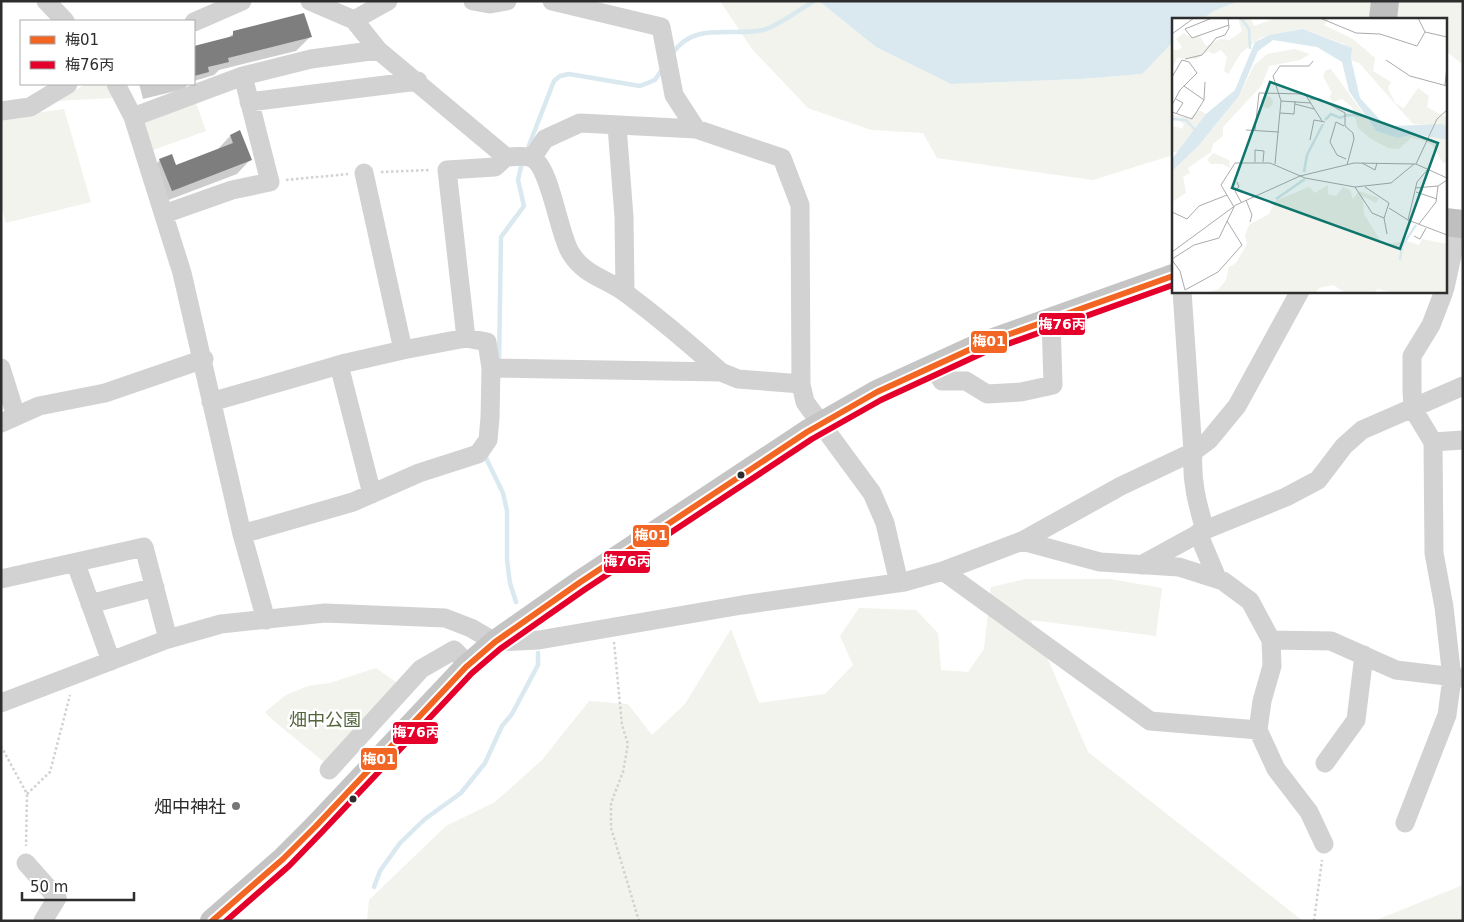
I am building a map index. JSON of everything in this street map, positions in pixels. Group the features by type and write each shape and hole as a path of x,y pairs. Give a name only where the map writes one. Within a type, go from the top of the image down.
{"highway":[{"path":"1370,18 1372,1"},
{"path":"1383,18 1385,1"}],"main road":[{"path":"212,921 283,859 469,665 495,642 587,578 820,424 876,392 982,344 1172,276"}],"street":[{"path":"46,1 64,20"},
{"path":"195,22 242,1"},
{"path":"310,1 354,20 378,50 418,81 506,157 532,158 543,167 550,186 556,217 570,252 588,273 626,292 721,372 738,379 801,384"},
{"path":"354,20 359,1"},
{"path":"354,20 388,1"},
{"path":"473,1 490,4 507,1"},
{"path":"552,1 661,27 674,95 696,129"},
{"path":"133,117 242,76 311,59 378,50"},
{"path":"164,214 232,190 270,182 242,76"},
{"path":"249,102 418,81"},
{"path":"1,111 30,107 66,85"},
{"path":"117,85 133,117 164,214 204,359 211,402 242,534 266,620"},
{"path":"532,158 545,139 580,123 696,129 782,158 800,205 801,384 805,402 872,493 885,523 899,582"},
{"path":"617,126 624,217 626,292"},
{"path":"466,338 447,170 495,168 506,157"},
{"path":"364,173 404,350"},
{"path":"1446,284 1456,223"},
{"path":"1182,292 1193,452 1192,474 1202,532 1217,578"},
{"path":"1,703 168,639 221,624 325,613 445,618 471,628 495,642 539,640 742,605 899,582 943,571 1022,541 1121,486 1193,452 1210,440 1237,406 1299,292"},
{"path":"1405,823 1447,715 1457,678 1434,553 1433,442 1413,409 1412,356 1431,325 1444,292"},
{"path":"932,365 942,381 966,382 987,394 1021,392 1053,385 1050,319"},
{"path":"211,402 339,365 466,338 487,342 497,368 488,440 478,454 419,473 353,502 242,534"},
{"path":"1,368 9,420 39,406 105,393 204,359"},
{"path":"339,365 372,494"},
{"path":"497,368 721,372"},
{"path":"1141,565 1202,532 1286,497 1318,480 1344,446 1362,430 1463,386"},
{"path":"1433,442 1463,440"},
{"path":"1022,541 1100,562 1179,568 1217,578 1250,601 1271,640 1272,666 1262,701 1258,730 1276,769 1309,812 1324,844"},
{"path":"1,579 76,564 144,547 168,639"},
{"path":"76,564 110,661"},
{"path":"943,571 1150,721 1258,730"},
{"path":"90,604 155,587"},
{"path":"1271,640 1331,642 1396,670 1457,678"},
{"path":"330,770 421,670 454,650 469,665"},
{"path":"1325,763 1356,720 1364,655"},
{"path":"26,863 56,898 43,921"}],"path":[{"path":"613,628 622,725 628,744 623,772 611,803 611,828 639,921"},
{"path":"27,794 50,772 71,690 83,672"},
{"path":"1,746 27,794 26,863"},
{"path":"1314,921 1324,844"}],"green space":[{"path":"720,1 819,1 876,47 951,84 1081,79 1141,74 1172,43 1172,155 1093,180 937,158 923,133 871,130 808,108 752,49"},
{"path":"1239,1 1463,1 1463,65 1446,51 1446,18 1204,18 1214,11"},
{"path":"84,85 107,85 113,98 56,101"},
{"path":"195,100 206,131 153,150 142,119"},
{"path":"64,109 91,202 6,223 1,205 1,118"},
{"path":"1026,579 1110,579 1162,588 1156,636 1031,620 1088,752 1303,921 367,921 369,900 446,826 495,802 542,760 589,701 628,704 652,735 685,704 731,629 759,703 825,694 853,665 840,636 859,608 916,610 938,633 941,670 968,672 984,649 991,587"},
{"name":"畑中公園","path":"376,668 403,687 329,766 265,712 286,695 308,686 330,683"},
{"path":"1463,885 1463,921 1374,921"}],"shaded area":[{"path":"819,1 1239,1 1214,11 1204,18 1172,18 1172,43 1142,74 1081,79 951,84 876,47"}],"building":[{"path":"304,13 312,37 228,58 229,62 208,67 209,72 195,76 195,46 233,36 233,31"},
{"path":"240,130 252,160 172,191 159,159 172,154 176,165 233,143 230,135"}],"waterway":[{"path":"673,53 682,43 692,37 703,34 714,32 751,32 769,28 814,1"},
{"path":"526,153 554,81 560,76 569,74 640,86 655,80 663,68"},
{"path":"499,363 501,237 524,206 518,180 522,162"},
{"path":"487,454 486,458 503,493 507,511 507,560 510,583 516,602"},
{"path":"374,887 380,871 400,843 425,819 461,793 485,763 502,726 512,714 538,665 538,653"}],"transit line":[{"name":"梅01","path":"212,921 283,859 466,667 495,642 579,583 807,432 877,392 982,344 1172,276"},
{"name":"梅76丙","path":"226,921 289,866 472,673 500,649 584,590 812,439 881,400 985,352 1172,285"}],"place":[{"name":"畑中神社","path":"236,806"}]}
